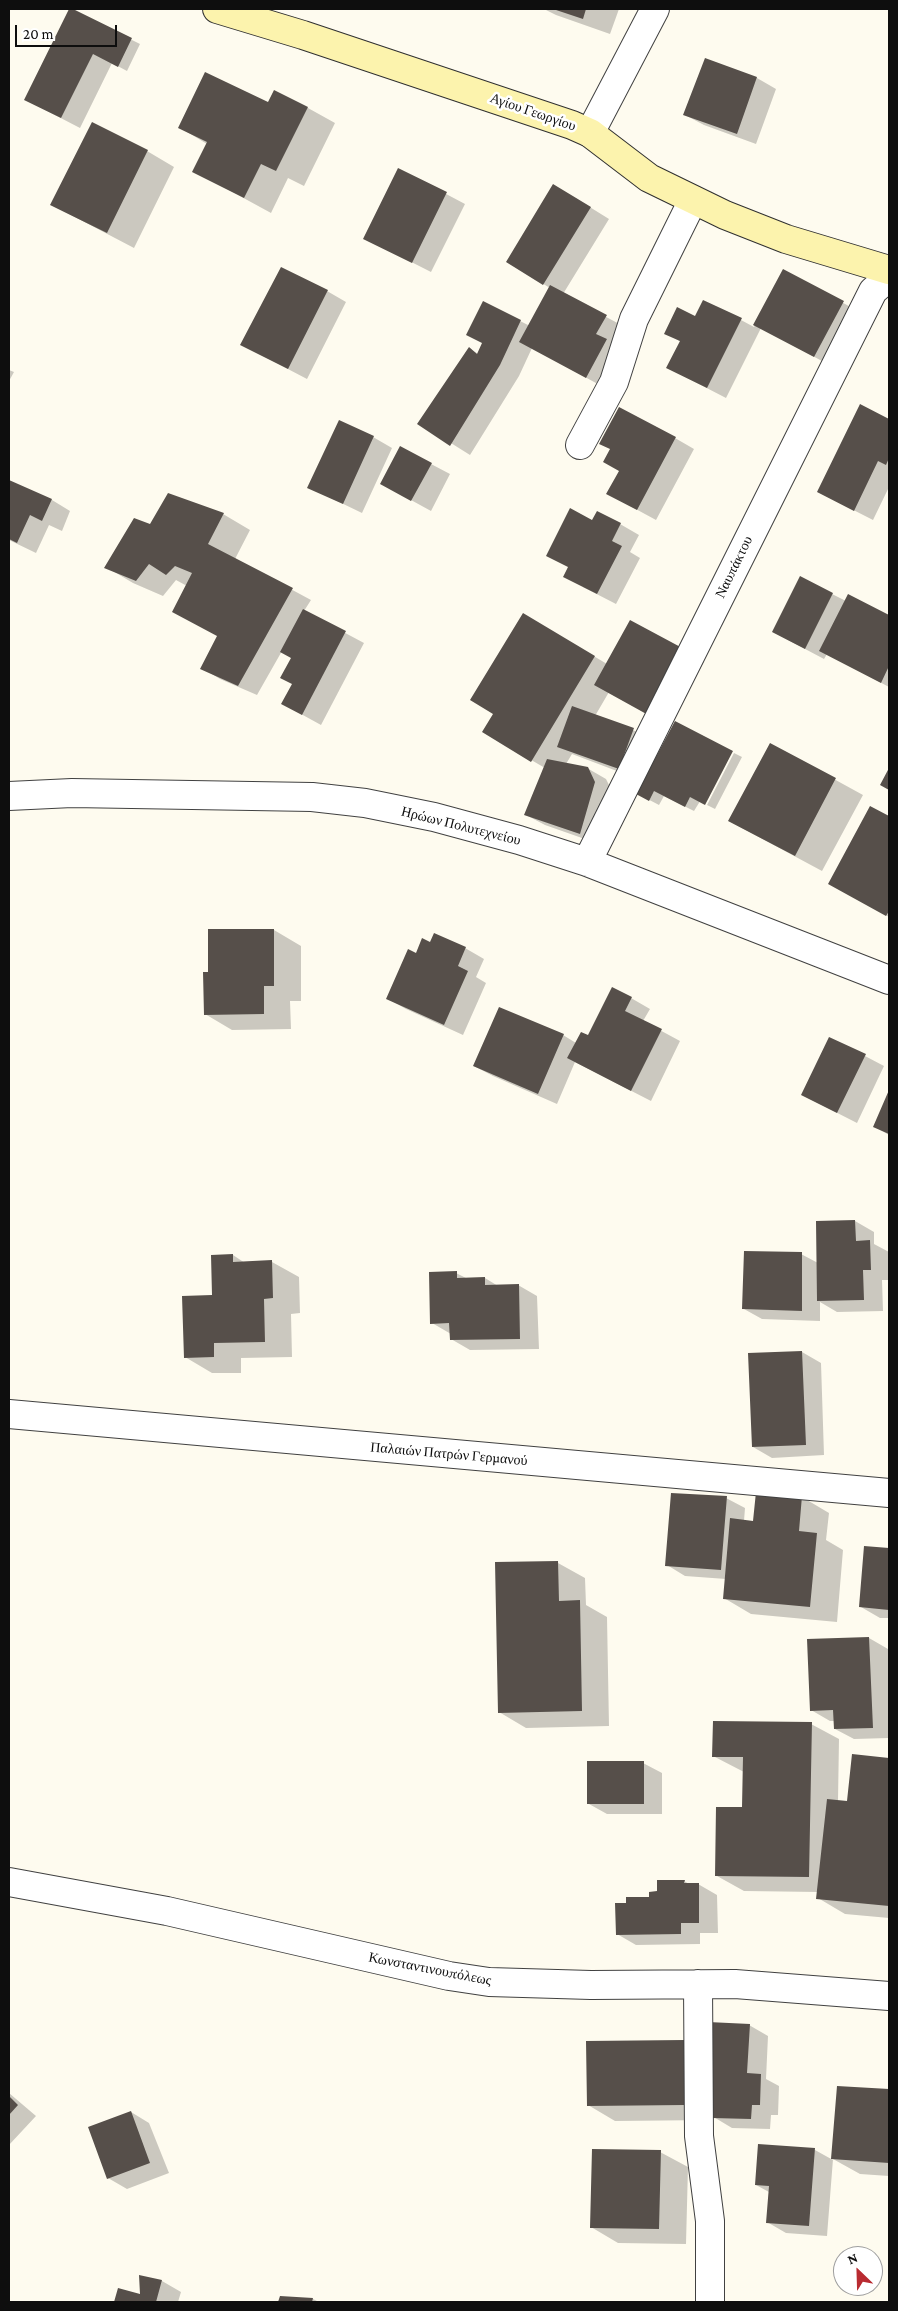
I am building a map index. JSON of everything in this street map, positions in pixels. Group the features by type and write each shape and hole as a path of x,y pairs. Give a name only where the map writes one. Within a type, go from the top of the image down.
{"street":[{"name":"Αγίου Γεωργίου","path":"217,9 302,34 538,113 590,133 649,178 725,216 786,239 889,270"},
{"path":"590,133 655,9"},
{"path":"580,445 614,382 634,319 694,200"},
{"name":"Ναυπάκτου","path":"587,862 873,291 889,277"},
{"name":"Ηρώων Πολυτεχνείου","path":"9,796 72,794 321,798 365,803 434,817 519,840 587,862 887,974"},
{"name":"Παλαιών Πατρών Γερμανού","path":"9,1414 889,1493"},
{"name":"Κωνσταντινουπόλεως","path":"9,1882 167,1912 449,1976 489,1982 735,1984 889,1996"},
{"path":"698,1984 699,2136 710,2222 710,2302"}],"building":[{"path":"69,9 73,9 132,38 118,67 93,54 61,118 24,100"},
{"path":"553,9 586,9 583,19"},
{"path":"705,58 757,77 737,134 683,115"},
{"path":"205,72 268,102 274,90 308,107 276,171 261,164 244,198 192,172 207,142 178,128"},
{"path":"92,122 148,150 107,233 50,205"},
{"path":"398,168 447,192 412,263 363,239"},
{"path":"553,184 591,207 543,285 506,262"},
{"path":"281,267 328,290 288,369 240,345"},
{"path":"783,269 844,301 814,357 753,325"},
{"path":"550,285 607,315 596,334 607,339 586,378 519,342"},
{"path":"703,300 742,318 707,388 666,368 680,341 664,334 677,307 695,316"},
{"path":"483,301 521,320 500,365 450,446 417,424 469,347 477,354 482,343 466,335"},
{"path":"860,404 889,419 889,458 886,465 878,461 854,511 817,492"},
{"path":"619,407 676,437 637,510 606,494 619,471 603,462 610,449 599,444"},
{"path":"339,420 374,436 343,504 307,488"},
{"path":"400,446 432,463 411,501 380,484"},
{"path":"9,480 52,499 42,521 30,515 17,543 9,539"},
{"path":"168,493 224,513 208,544 293,588 238,686 200,669 217,636 172,612 192,573 175,566 166,575 149,564 136,581 104,568 134,518 150,524"},
{"path":"570,508 592,520 597,511 621,523 612,541 622,546 597,594 563,577 568,567 546,556"},
{"path":"800,576 833,593 805,649 772,632"},
{"path":"848,594 889,615 889,666 881,683 819,651"},
{"path":"303,609 346,631 302,715 281,704 292,684 280,678 291,658 280,652"},
{"path":"523,613 595,656 531,762 482,732 493,714 470,700"},
{"path":"630,620 686,650 650,716 594,685"},
{"path":"572,706 634,728 619,769 557,747"},
{"path":"675,721 733,751 705,805 690,797 685,807 654,791 649,801 636,794"},
{"path":"770,743 836,778 795,856 728,821"},
{"path":"547,759 588,767 595,782 580,834 524,815"},
{"path":"889,768 889,790 880,785"},
{"path":"870,806 889,816 889,911 886,916 828,884"},
{"path":"208,929 274,929 274,986 264,986 264,1014 204,1015 203,972 208,972"},
{"path":"434,933 466,947 458,966 468,971 444,1025 386,999 408,949 416,953 422,938 430,942"},
{"path":"612,987 632,997 625,1011 662,1029 631,1091 567,1058 581,1032 588,1035"},
{"path":"499,1007 564,1034 538,1094 473,1066"},
{"path":"829,1037 866,1054 837,1113 801,1095"},
{"path":"889,1090 889,1134 873,1127"},
{"path":"855,1220 856,1241 870,1240 871,1270 863,1270 864,1300 817,1301 816,1221"},
{"path":"744,1251 802,1252 802,1311 742,1309"},
{"path":"233,1254 233,1262 272,1260 273,1298 264,1299 265,1342 214,1343 214,1357 184,1358 182,1296 212,1295 211,1255"},
{"path":"457,1271 457,1278 485,1277 485,1285 519,1284 520,1339 450,1340 449,1323 430,1324 429,1272"},
{"path":"802,1351 806,1445 752,1447 748,1353"},
{"path":"756,1492 802,1496 799,1531 817,1533 810,1607 723,1599 730,1518 753,1521"},
{"path":"671,1493 727,1496 721,1570 665,1566"},
{"path":"864,1546 889,1548 889,1610 859,1607"},
{"path":"558,1561 559,1601 580,1600 582,1711 498,1713 495,1562"},
{"path":"869,1637 873,1728 834,1729 833,1710 810,1711 807,1639"},
{"path":"713,1721 812,1722 809,1877 715,1876 716,1807 742,1807 743,1757 712,1757"},
{"path":"852,1754 889,1758 889,1906 816,1899 827,1799 847,1801"},
{"path":"587,1761 644,1761 644,1804 587,1804"},
{"path":"657,1880 685,1880 684,1883 699,1883 699,1923 681,1923 681,1934 616,1935 615,1903 626,1903 626,1897 649,1897 649,1892 657,1891"},
{"path":"708,2022 750,2024 747,2073 761,2074 760,2105 752,2105 751,2119 712,2118 713,2110 708,2110"},
{"path":"685,2040 685,2105 587,2106 586,2041"},
{"path":"837,2086 889,2089 889,2163 831,2159"},
{"path":"9,2096 18,2105 9,2115"},
{"path":"131,2111 150,2163 107,2179 88,2127"},
{"path":"758,2144 815,2148 809,2226 766,2223 769,2186 755,2185"},
{"path":"592,2149 661,2150 659,2229 590,2228"},
{"path":"139,2275 162,2280 156,2302 114,2302 118,2288 140,2294"},
{"path":"280,2296 313,2298 312,2302 278,2302"}]}
